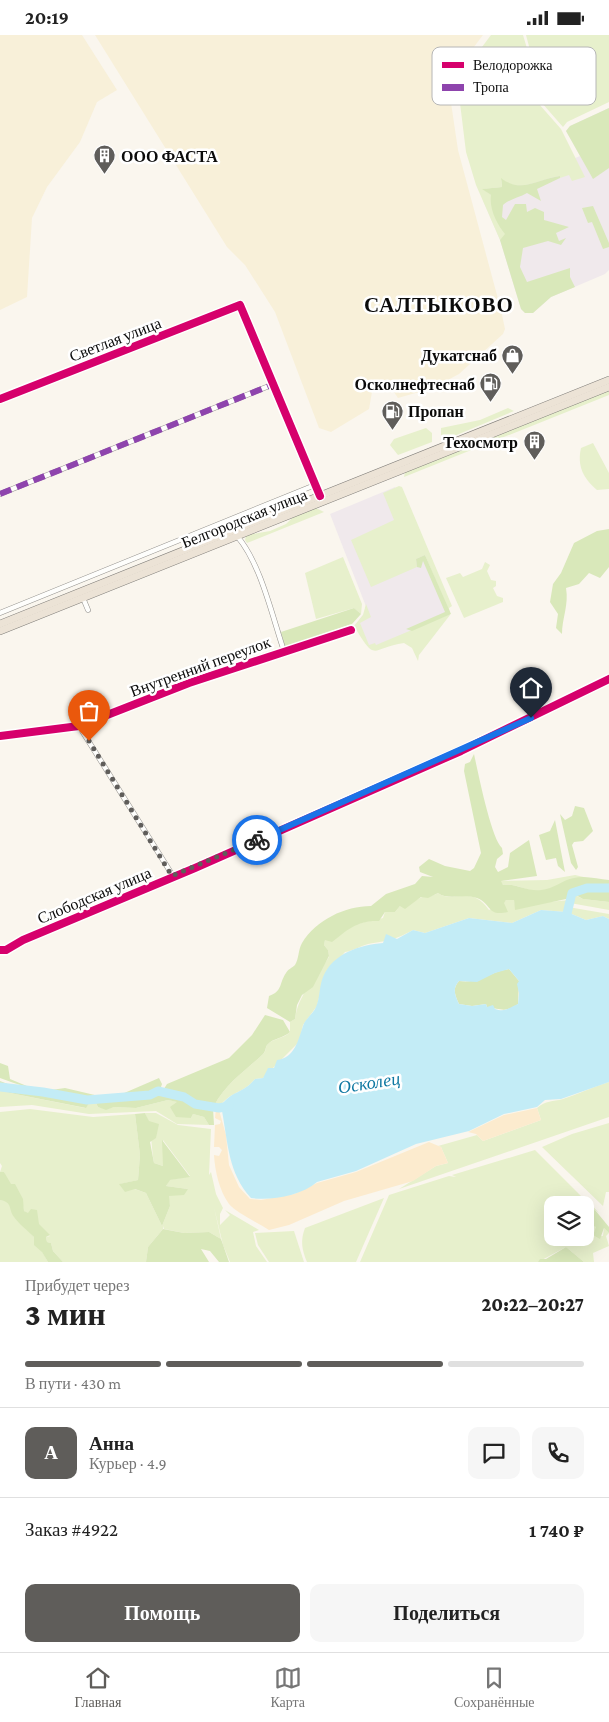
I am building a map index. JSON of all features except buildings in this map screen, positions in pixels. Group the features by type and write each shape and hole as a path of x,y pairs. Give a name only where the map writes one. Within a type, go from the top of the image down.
{"main road":[{"name":"Белгородская улица","path":"0,631 81,595 320,496 609,380"},
{"name":"Белгородская улица","path":"0,624 237,536 609,387"}],"street":[{"name":"Светлая улица","path":"0,399 240,305 274,384"},
{"path":"0,494 274,384 320,496"},
{"path":"0,613 316,485"},
{"path":"237,536 249,554 284,651"},
{"path":"76,582 88,611"},
{"name":"Внутренний переулок","path":"0,736 79,725 189,683 351,630"},
{"name":"Слободская улица","path":"0,951 461,751 609,679"},
{"path":"79,725 172,876"}],"shaded area":[{"path":"0,35 82,35 117,90 97,102 80,142 47,187 32,218 27,297 0,310"},
{"path":"95,35 483,35 474,47 432,47 432,105 451,105 458,150 505,329 503,334 459,374 433,388 398,398 392,389 377,387 372,392 369,409 331,432 319,428 275,312 245,265 227,247"},
{"path":"609,108 609,270 605,274 551,297 533,313 525,313 521,309 500,240 482,198 580,156 566,131 570,126"},
{"path":"395,487 450,614 373,648 367,645 357,623 367,609 330,514"}],"green space":[{"path":"491,35 523,35 527,47 482,47"},
{"path":"526,35 609,35 609,102 567,122 563,127 544,105 596,105 596,47 529,47"},
{"path":"460,105 540,105 561,129 585,177 572,181 569,175 560,178 560,176 523,185 508,183 501,179 502,187 483,189 491,195 506,235 500,240 476,185 466,152"},
{"path":"609,108 609,168 593,179 566,131 570,126"},
{"path":"560,176 560,178 537,189 541,201 527,193 503,205 502,217 506,220 515,204 526,204 527,212 535,208 544,212 544,220 569,227 556,233 559,241 566,238 561,245 548,241 523,248 520,267 527,282 570,268 570,277 575,287 551,297 533,313 525,313 521,309 500,240 505,234 494,216 491,206 491,195 482,189 502,187 501,178 508,183 523,185"},
{"path":"593,206 609,243 609,247 603,249 592,222 588,223 582,208"},
{"path":"609,389 609,395 404,477 405,472"},
{"path":"508,408 514,411 447,439 441,435 441,428 480,420"},
{"path":"426,428 432,433 432,442 398,455 390,445 394,439"},
{"path":"593,443 609,473 609,489 597,490 582,471 580,460 581,448"},
{"path":"399,486 402,487 452,606 449,608 450,613 425,555 416,559 417,567 371,587 351,540 394,520 383,493"},
{"path":"316,508 324,512 247,543 245,540 246,535 270,531 286,524 295,515"},
{"path":"609,529 609,567 600,578 589,573 579,584 566,588 567,600 562,634 556,628 558,614 550,602 553,584 561,573 574,543 597,531"},
{"path":"425,555 451,614 412,631 406,629 445,612 423,561 421,568 417,567 416,559"},
{"path":"343,557 362,604 361,614 354,608 316,619 305,573"},
{"path":"485,562 490,565 487,571 491,580 496,581 496,586 493,588 497,596 503,598 503,602 464,618 446,578 460,573 463,577 482,569"},
{"path":"366,604 371,617 360,623 369,645 375,643 376,645 450,614 419,655 418,661 412,648 404,643 375,651 371,649 354,626 363,615"},
{"path":"354,608 361,614 352,624 285,647 281,632"},
{"path":"474,754 489,819 502,848 503,854 497,859 495,867 498,872 508,867 510,853 529,840 537,876 501,881 503,885 541,890 570,879 591,877 609,880 609,888 587,888 572,893 568,900 515,910 514,900 506,900 504,903 508,912 501,913 496,913 477,898 466,896 451,897 438,893 428,898 421,897 405,909 400,906 395,912 385,912 379,921 359,924 332,942 325,940 324,945 328,950 329,956 313,987 302,995 297,1005 295,1019 290,1022 267,1008 269,996 277,992 287,972 295,965 302,943 323,921 341,912 371,906 386,894 415,884 422,876 433,877 420,872 419,867 429,859 445,866 470,871 474,868 481,853 464,771 465,764 470,762"},
{"path":"575,806 584,808 593,831 583,841 574,842 572,845 578,867 576,870 571,863 560,814 565,820 572,816"},
{"path":"555,820 565,872 558,866 556,858 546,860 539,835 550,831"},
{"path":"575,875 588,878 574,879 538,891 512,885 503,885 500,881 547,880"},
{"path":"587,889 609,890 609,902 583,899 574,894"},
{"path":"438,893 450,897 469,896 475,898 482,902 489,910 506,900 514,900 515,905 570,900 566,912 541,910 512,923 469,918 425,933 413,930 396,938 368,944 345,952 324,976 317,1006 303,1025 299,1042 263,1078 255,1079 251,1084 228,1098 219,1107 214,1106 230,1084 265,1052 267,1045 290,1032 290,1022 295,1019 304,994 329,957 328,950 324,945 325,939 333,937 353,925 383,918 385,912 395,912 400,906 407,906 422,897"},
{"path":"573,894 583,899 609,902 609,910 570,903"},
{"path":"568,907 609,914 609,919 603,916 586,920 567,912"},
{"path":"509,969 519,981 518,1004 510,1009 503,1010 487,1007 486,1004 472,1006 459,1004 455,995 455,989 459,981 473,981"},
{"path":"265,1015 283,1020 290,1032 267,1045 263,1054 230,1084 214,1106 196,1103 185,1096 162,1092 167,1084 229,1058 252,1035"},
{"path":"0,1063 8,1066 10,1079 32,1088 0,1078"},
{"path":"159,1078 162,1084 159,1093 185,1099 195,1105 213,1108 214,1125 209,1125 204,1117 193,1114 191,1118 176,1117 170,1107 177,1102 168,1100 136,1108 114,1107 106,1110 98,1107 95,1101 151,1097 155,1093 135,1096 96,1097 58,1094 35,1089 51,1090 65,1088 99,1096 122,1094"},
{"path":"0,1081 57,1098 90,1101 86,1108 0,1091"},
{"path":"609,1082 609,1117 399,1189 436,1166 448,1163 441,1147 438,1146 477,1135 483,1141 541,1120 537,1108 543,1104 563,1099"},
{"path":"0,1091 85,1108 90,1101 95,1101 98,1107 106,1109 114,1107 136,1108 168,1100 178,1102 184,1116 191,1118 193,1114 204,1117 209,1125 177,1124 156,1111 89,1114 32,1105 0,1107"},
{"path":"30,1109 93,1117 135,1114 140,1155 138,1180 120,1184 146,1193 162,1226 170,1206 168,1196 188,1189 166,1186 169,1180 190,1176 163,1140 163,1166 154,1163 150,1130 145,1113 156,1113 178,1125 211,1129 209,1175 211,1172 216,1194 223,1208 220,1214 220,1225 230,1215 225,1210 259,1230 253,1232 256,1246 267,1262 230,1262 223,1245 214,1207 221,1239 209,1232 184,1233 164,1229 163,1226 163,1229 148,1247 146,1262 63,1262 53,1251 51,1243 47,1242 46,1237 50,1236 24,1211 23,1203 18,1193 6,1178 4,1172 0,1172 2,1166 0,1163 0,1112"},
{"path":"145,1113 149,1121 159,1124 156,1138 150,1142 154,1163 163,1166 162,1140 190,1177 170,1180 166,1186 188,1189 184,1195 169,1196 170,1206 162,1226 146,1193 135,1189 125,1192 119,1184 138,1180 140,1155 135,1114"},
{"path":"609,1123 609,1192 606,1192 603,1206 542,1147 572,1134"},
{"path":"535,1150 581,1196 544,1196 544,1246 594,1246 594,1235 603,1236 604,1228 609,1233 606,1236 609,1246 593,1253 594,1262 584,1262 566,1247 538,1262 360,1262 389,1195 449,1176 456,1177 452,1175"},
{"path":"0,1172 4,1172 11,1184 15,1184 23,1199 24,1211 28,1213 31,1209 37,1210 39,1224 50,1235 46,1237 47,1242 51,1243 53,1251 63,1262 48,1262 42,1252 34,1245 34,1237 12,1214 9,1204 0,1200"},
{"path":"384,1198 356,1262 307,1262 302,1245 305,1228"},
{"path":"0,1200 7,1201 11,1206 14,1216 34,1237 48,1262 0,1262"},
{"path":"594,1210 609,1227 609,1233 604,1228 600,1239 594,1236 596,1227 594,1226"},
{"path":"163,1229 184,1233 209,1232 221,1239 229,1262 219,1262 210,1251 201,1249 209,1262 146,1262 148,1247"},
{"path":"294,1231 304,1262 269,1262 258,1245 255,1233"},
{"path":"566,1247 584,1262 538,1262 540,1259 546,1259"}],"sand":[{"path":"216,1108 219,1110 226,1135 229,1165 239,1187 250,1199 261,1200 294,1194 317,1183 356,1172 429,1142 441,1147 448,1163 436,1166 413,1181 344,1201 289,1225 269,1230 232,1207 220,1187 214,1155 219,1156 222,1150 219,1147 214,1147 215,1125 220,1124 221,1121 215,1118"},
{"path":"537,1108 541,1120 483,1141 476,1134 468,1132 504,1115"}],"water":[{"path":"541,910 567,912 586,920 603,916 609,919 609,1082 561,1099 545,1100 537,1107 504,1114 469,1131 416,1144 356,1171 317,1182 303,1191 294,1194 267,1199 251,1198 243,1188 233,1168 222,1111 219,1108 223,1102 255,1079 263,1078 268,1068 274,1068 277,1060 283,1059 292,1052 304,1023 316,1007 323,977 333,962 340,956 357,948 383,943 386,934 397,939 413,930 425,933 469,918 512,923","holes":["509,969 519,981 517,984 519,993 518,1004 505,1010 495,1009 493,1005 487,1007 486,1004 472,1006 459,1004 455,995 455,987 459,981 477,982 495,973"]}],"waterway":[{"name":"Осколец","path":"565,922 572,893 587,888 609,888"},
{"name":"Осколец","path":"0,1087 87,1100 150,1095 158,1091 184,1097 195,1104 219,1108 229,1106"}],"marked path":[{"path":"0,494 274,384"}],"cycle path":[{"path":"0,399 240,305 320,496"},
{"path":"0,736 79,726 189,683 351,630"},
{"path":"0,950 6,950 23,940 195,868 461,751 609,679"}],"way so far":[{"path":"89,741 172,876 257,840"}],"place":[{"name":"ООО ФАСТА","path":"105,175"},
{"name":"Дукатснаб","path":"513,374"},
{"name":"Осколнефтеснаб","path":"491,403"},
{"name":"Пропан","path":"392,430"},
{"name":"Техосмотр","path":"534,461"}],"district":[{"name":"САЛТЫКОВО","path":"439,305"}],"route":[{"path":"257,840 461,751 531,718"}]}
